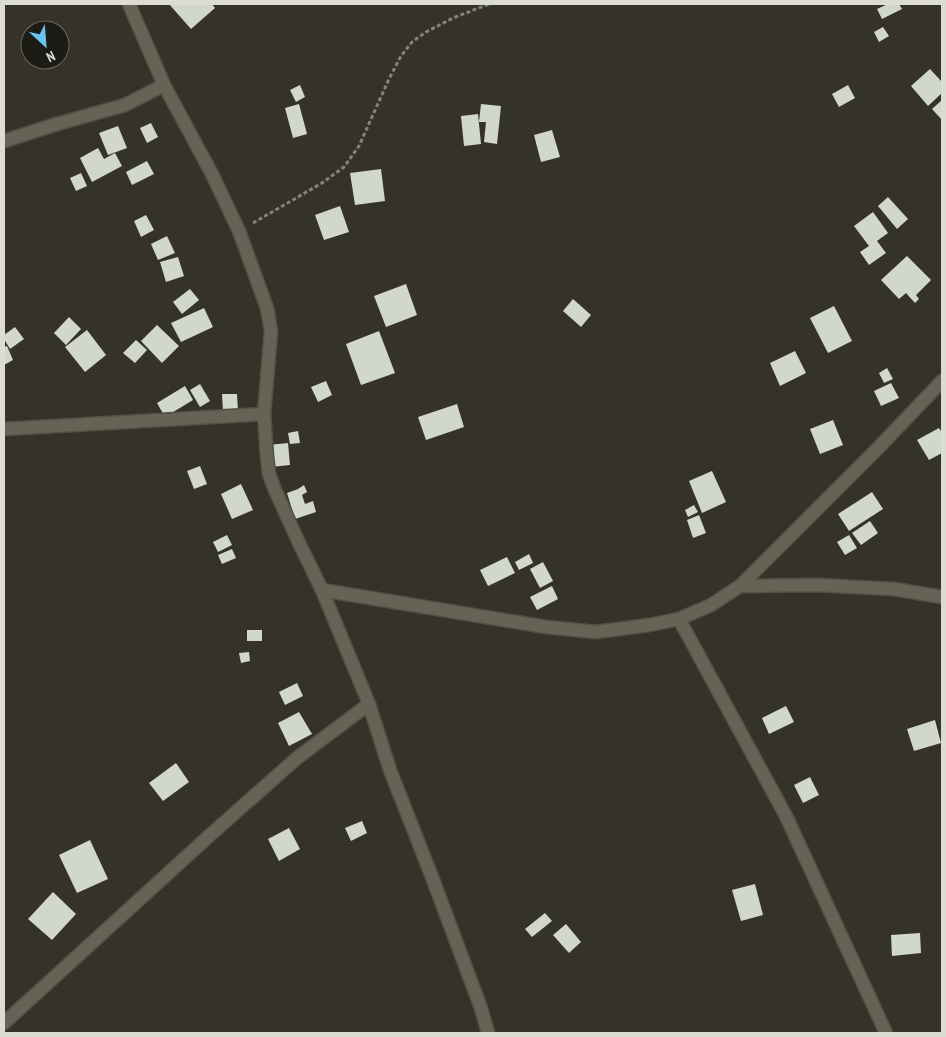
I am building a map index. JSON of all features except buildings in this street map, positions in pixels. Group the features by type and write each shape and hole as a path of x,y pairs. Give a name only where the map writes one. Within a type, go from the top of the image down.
{"street":[{"path":"130,4 164,85 212,174 239,231 267,308 271,331 264,414 269,474 322,590 369,704 390,770 443,905 481,1008 488,1033"},
{"path":"4,141 125,105 164,85"},
{"path":"322,590 546,627 596,632 679,619 711,605 740,586 942,381"},
{"path":"4,430 264,414"},
{"path":"740,586 816,585 894,590 942,597"},
{"path":"679,619 786,816 886,1033"},
{"path":"4,1023 109,926 297,758 369,704"}],"path":[{"path":"239,231 322,183 344,167 359,146 389,79 401,56 412,42 426,32 453,18 489,4"}]}
